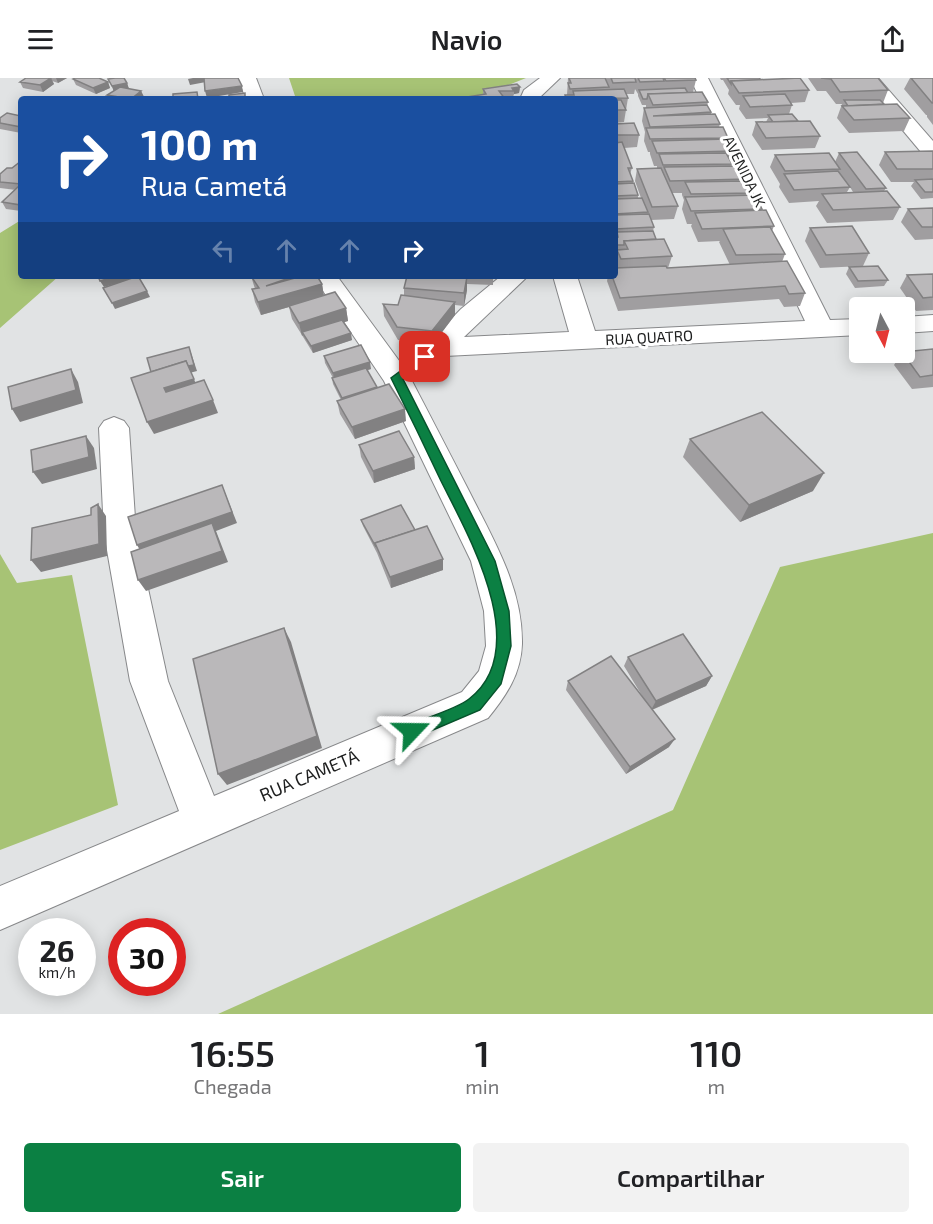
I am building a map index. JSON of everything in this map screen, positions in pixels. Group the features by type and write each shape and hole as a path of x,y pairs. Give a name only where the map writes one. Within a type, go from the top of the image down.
{"street":[{"path":"247,78 254,96"},
{"path":"530,96 551,78"},
{"name":"AVENIDA JK","path":"699,78 822,329"},
{"path":"868,78 933,154"},
{"name":"RUA CAMETÁ","path":"0,908 475,705 496,679 504,646 502,611 488,561 397,378 327,279"},
{"path":"397,378 439,347 470,315 512,279"},
{"path":"566,279 585,340"},
{"path":"915,324 933,323"},
{"name":"RUA QUATRO","path":"439,347 849,328"},
{"path":"114,428 120,533 149,681 203,820"}],"green space":[{"path":"289,78 526,78 481,96 295,96"},
{"path":"18,222 18,279 56,279 0,328 0,233"},
{"path":"933,533 933,1014 218,1014 673,810 780,567"},
{"path":"0,554 17,583 72,575 118,805 0,850"}],"building":[{"path":"26,78 51,78 40,85 20,82"},
{"path":"99,78 108,82 93,88 73,79"},
{"path":"124,78 127,83 112,86 108,79"},
{"path":"204,78 238,78 242,86 205,91"},
{"path":"569,78 605,78 609,87 570,89"},
{"path":"611,78 635,78 636,82 613,83"},
{"path":"638,78 663,78 664,81 640,82"},
{"path":"664,78 695,78 696,80 666,81"},
{"path":"727,78 759,78 761,80 731,81 731,84"},
{"path":"800,78 809,90 739,93 731,81"},
{"path":"821,78 878,78 888,90 840,92 831,79"},
{"path":"911,78 933,78 933,103 932,103"},
{"path":"517,84 520,87 512,88 514,91 499,91 503,96 473,96 486,94 483,89"},
{"path":"120,87 141,91 135,96 107,95"},
{"path":"685,88 688,93 648,94 647,99 643,99 639,90"},
{"path":"624,89 628,98 565,96 574,95 573,91"},
{"path":"197,92 198,96 173,96 173,94"},
{"path":"702,92 708,102 653,105 648,94"},
{"path":"245,93 245,96 229,95"},
{"path":"785,94 792,105 750,107 743,96"},
{"path":"618,100 621,100 626,110 618,110"},
{"path":"844,100 880,100 884,104 848,106"},
{"path":"897,104 910,118 854,120 842,106"},
{"path":"707,105 711,112 653,116 715,114 720,124 650,127 644,108"},
{"path":"7,113 18,115 18,126 0,123 0,118"},
{"path":"792,114 798,121 773,122 768,115"},
{"path":"810,121 820,136 766,138 756,122"},
{"path":"634,123 639,135 618,135 618,124"},
{"path":"723,127 728,138 650,139 646,128"},
{"path":"728,139 734,151 657,153 652,141"},
{"path":"622,142 632,168 628,168 633,181 618,182 618,143"},
{"path":"933,151 933,169 897,169 885,152"},
{"path":"857,152 886,188 866,189 839,153"},
{"path":"726,153 732,164 663,165 659,154"},
{"path":"829,153 840,169 785,171 775,155"},
{"path":"18,163 18,184 0,182 0,174 7,168 12,168"},
{"path":"741,166 747,179 670,181 664,167"},
{"path":"661,168 678,206 652,207 637,169"},
{"path":"838,171 850,187 794,190 784,174"},
{"path":"933,179 933,192 925,192 915,180"},
{"path":"747,181 753,193 691,194 685,182"},
{"path":"634,183 638,195 618,196 618,184"},
{"path":"18,187 18,205 2,202"},
{"path":"887,191 900,207 833,210 822,194"},
{"path":"755,195 762,209 691,211 685,197"},
{"path":"642,198 648,212 618,214 618,199"},
{"path":"933,208 933,227 922,227 908,209"},
{"path":"766,210 774,226 702,229 695,213"},
{"path":"649,214 654,227 618,229 618,215"},
{"path":"852,226 869,253 826,255 810,228"},
{"path":"770,227 785,254 736,255 723,229"},
{"path":"653,231 656,239 624,241 624,245 618,245 618,232"},
{"path":"664,239 672,256 621,259 618,250 628,249 624,241"},
{"path":"787,261 805,293 789,294 785,286 620,298 613,279 618,279 618,268 666,266 667,268"},
{"path":"878,266 888,280 858,281 849,267"},
{"path":"933,274 933,297 923,298 907,275"},
{"path":"129,279 140,279 147,291 112,303 103,288"},
{"path":"253,279 286,279 266,286 291,279 319,279 322,284 258,302 252,289 259,288"},
{"path":"406,279 467,279 464,293 404,288"},
{"path":"335,292 346,308 299,323 289,306"},
{"path":"401,295 455,302 432,331 397,327 383,304 398,305"},
{"path":"342,320 351,333 311,346 302,332"},
{"path":"361,345 370,362 333,373 324,356"},
{"path":"189,347 194,365 188,366 186,361 151,372 147,358"},
{"path":"933,349 933,375 920,377 910,363 915,363 915,351"},
{"path":"186,361 194,379 164,388 166,392 204,380 213,400 147,422 131,378"},
{"path":"366,368 377,387 342,398 332,378"},
{"path":"71,369 76,390 12,409 8,387"},
{"path":"389,384 405,409 352,427 337,401"},
{"path":"762,412 824,473 749,505 690,439"},
{"path":"399,431 414,457 373,471 359,445"},
{"path":"86,436 89,457 33,472 31,450"},
{"path":"222,485 232,512 137,545 128,517"},
{"path":"98,504 99,544 31,560 32,528 91,515 91,508"},
{"path":"401,505 415,530 375,543 376,547 361,520"},
{"path":"212,523 222,551 138,580 131,552"},
{"path":"427,526 443,559 390,577 375,543"},
{"path":"284,628 317,736 218,774 193,659"},
{"path":"683,634 712,676 656,701 628,657"},
{"path":"611,656 675,739 630,767 568,681"}],"route":[{"path":"412,731 475,705 496,679 504,646 502,611 488,561 397,378 425,357"}]}
